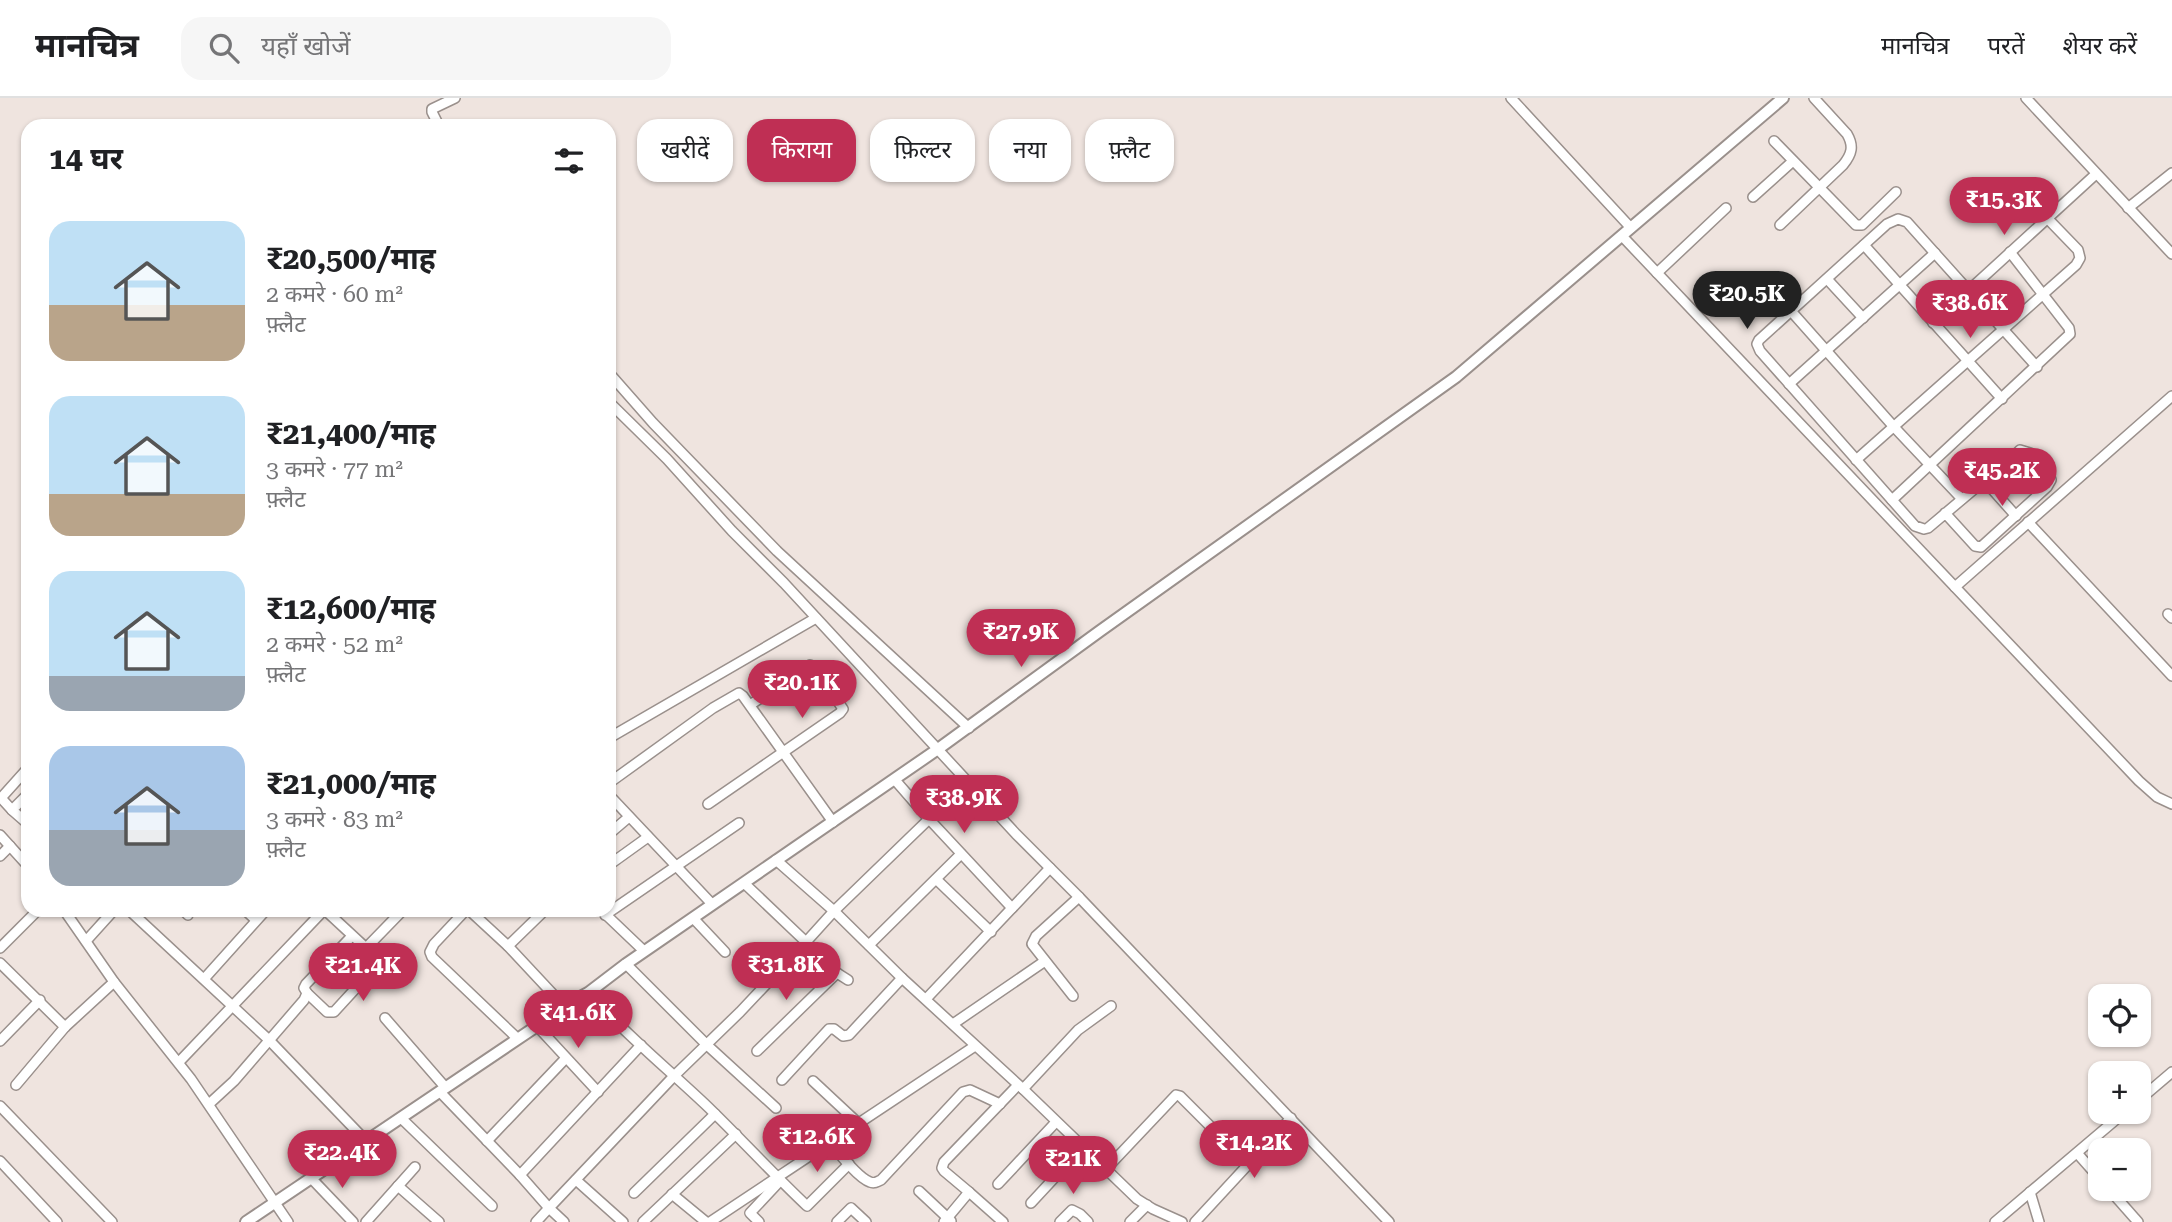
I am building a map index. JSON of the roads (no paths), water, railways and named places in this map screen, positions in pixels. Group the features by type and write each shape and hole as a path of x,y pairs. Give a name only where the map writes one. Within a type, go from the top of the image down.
{"street":[{"path":"436,119 432,109 455,98"},
{"path":"1511,98 1626,232 1657,273 2148,790 2172,804"},
{"path":"246,1222 564,1006 588,993 625,964 895,780 1456,377 1783,98"},
{"path":"1780,225 1843,165 1852,148 1847,134 1814,98"},
{"path":"2028,99 2172,254"},
{"path":"1774,141 1858,226 1896,192"},
{"path":"1753,197 1793,161"},
{"path":"2129,208 2172,173"},
{"path":"1933,323 2095,174"},
{"path":"1657,273 1726,208"},
{"path":"1856,460 2076,265 2080,258 2078,250 2047,218"},
{"path":"1945,513 1978,547 2016,516 2051,480 2030,453 2023,450 1984,480 1945,513 1928,528 1919,528 1760,351 1757,344 1759,340 1887,224 1903,219 2037,367"},
{"path":"1864,245 2002,399"},
{"path":"1892,500 2070,334 2069,328 2010,252"},
{"path":"1789,384 1935,253"},
{"path":"1826,279 1863,318"},
{"path":"1791,311 1962,499"},
{"path":"616,381 777,551 969,728"},
{"path":"1955,587 2172,396"},
{"path":"616,409 667,459 1050,868 1389,1222"},
{"path":"1984,480 2016,516"},
{"path":"2028,522 2172,676"},
{"path":"616,734 816,618"},
{"path":"708,804 841,712 842,707 815,667 810,665 750,705"},
{"path":"616,778 736,693 743,696 750,705 833,822"},
{"path":"21,776 1,798 21,818"},
{"path":"895,780 1012,908"},
{"path":"12,810 21,801"},
{"path":"616,803 712,904"},
{"path":"616,828 629,817"},
{"path":"536,1222 834,911 929,819"},
{"path":"616,905 677,867 739,823"},
{"path":"0,835 21,858"},
{"path":"616,860 648,837"},
{"path":"0,856 10,846"},
{"path":"869,945 961,854"},
{"path":"776,860 834,911 1106,1170 1147,1205 1182,1222"},
{"path":"926,999 1050,868"},
{"path":"937,880 991,932"},
{"path":"744,883 837,973 848,980"},
{"path":"1073,996 1033,947 1033,940 1079,897"},
{"path":"0,948 31,917"},
{"path":"69,917 114,982 179,1062 288,1222"},
{"path":"86,941 108,917"},
{"path":"137,917 269,1040 367,1142"},
{"path":"253,917 256,920"},
{"path":"204,979 259,917"},
{"path":"179,1062 317,917"},
{"path":"332,917 379,959 378,964 334,1012 327,1012 304,988 352,936"},
{"path":"366,948 396,917"},
{"path":"461,917 434,944 430,952 432,957 517,1038"},
{"path":"476,917 508,946 564,1006"},
{"path":"508,946 538,917"},
{"path":"607,917 645,951"},
{"path":"692,918 725,952"},
{"path":"953,1024 1045,961"},
{"path":"0,963 65,1027"},
{"path":"625,964 776,1108"},
{"path":"757,1051 837,973"},
{"path":"782,1080 829,1029 834,1029 843,1036 849,1035 902,978"},
{"path":"16,1085 65,1027 114,982"},
{"path":"209,1104 234,1081 304,1000 307,993"},
{"path":"588,993 736,1134 807,1206 849,1164"},
{"path":"0,1041 40,1000"},
{"path":"1003,1222 944,1171 942,1165 1000,1104 1021,1087 1078,1030 1111,1006"},
{"path":"385,1018 487,1141 564,1222"},
{"path":"537,1026 598,1092"},
{"path":"520,1175 641,1045"},
{"path":"672,1194 708,1222 778,1179 829,1141 975,1046"},
{"path":"487,1141 566,1058"},
{"path":"2151,1090 2172,1072"},
{"path":"813,1081 858,1123"},
{"path":"829,1141 869,1182 878,1182 963,1092 970,1090 1000,1104"},
{"path":"1106,1170 1175,1095 1180,1096 1214,1131"},
{"path":"0,1106 112,1222"},
{"path":"634,1193 715,1114"},
{"path":"401,1118 492,1206"},
{"path":"1195,1222 1291,1118"},
{"path":"998,1184 1056,1122"},
{"path":"1995,1222 2111,1124"},
{"path":"643,1222 736,1134"},
{"path":"1031,1203 1083,1147"},
{"path":"2077,1153 2088,1165"},
{"path":"0,1161 57,1222"},
{"path":"366,1222 415,1167"},
{"path":"311,1178 353,1222"},
{"path":"742,1222 778,1179"},
{"path":"576,1180 623,1222"},
{"path":"398,1186 439,1222"},
{"path":"919,1191 948,1221 969,1192"},
{"path":"2031,1192 2039,1222"},
{"path":"2119,1201 2138,1222"},
{"path":"1130,1222 1147,1205"},
{"path":"837,1222 851,1208 866,1222"},
{"path":"1060,1222 1072,1210 1088,1222"},
{"path":"750,1213 760,1222"}]}
